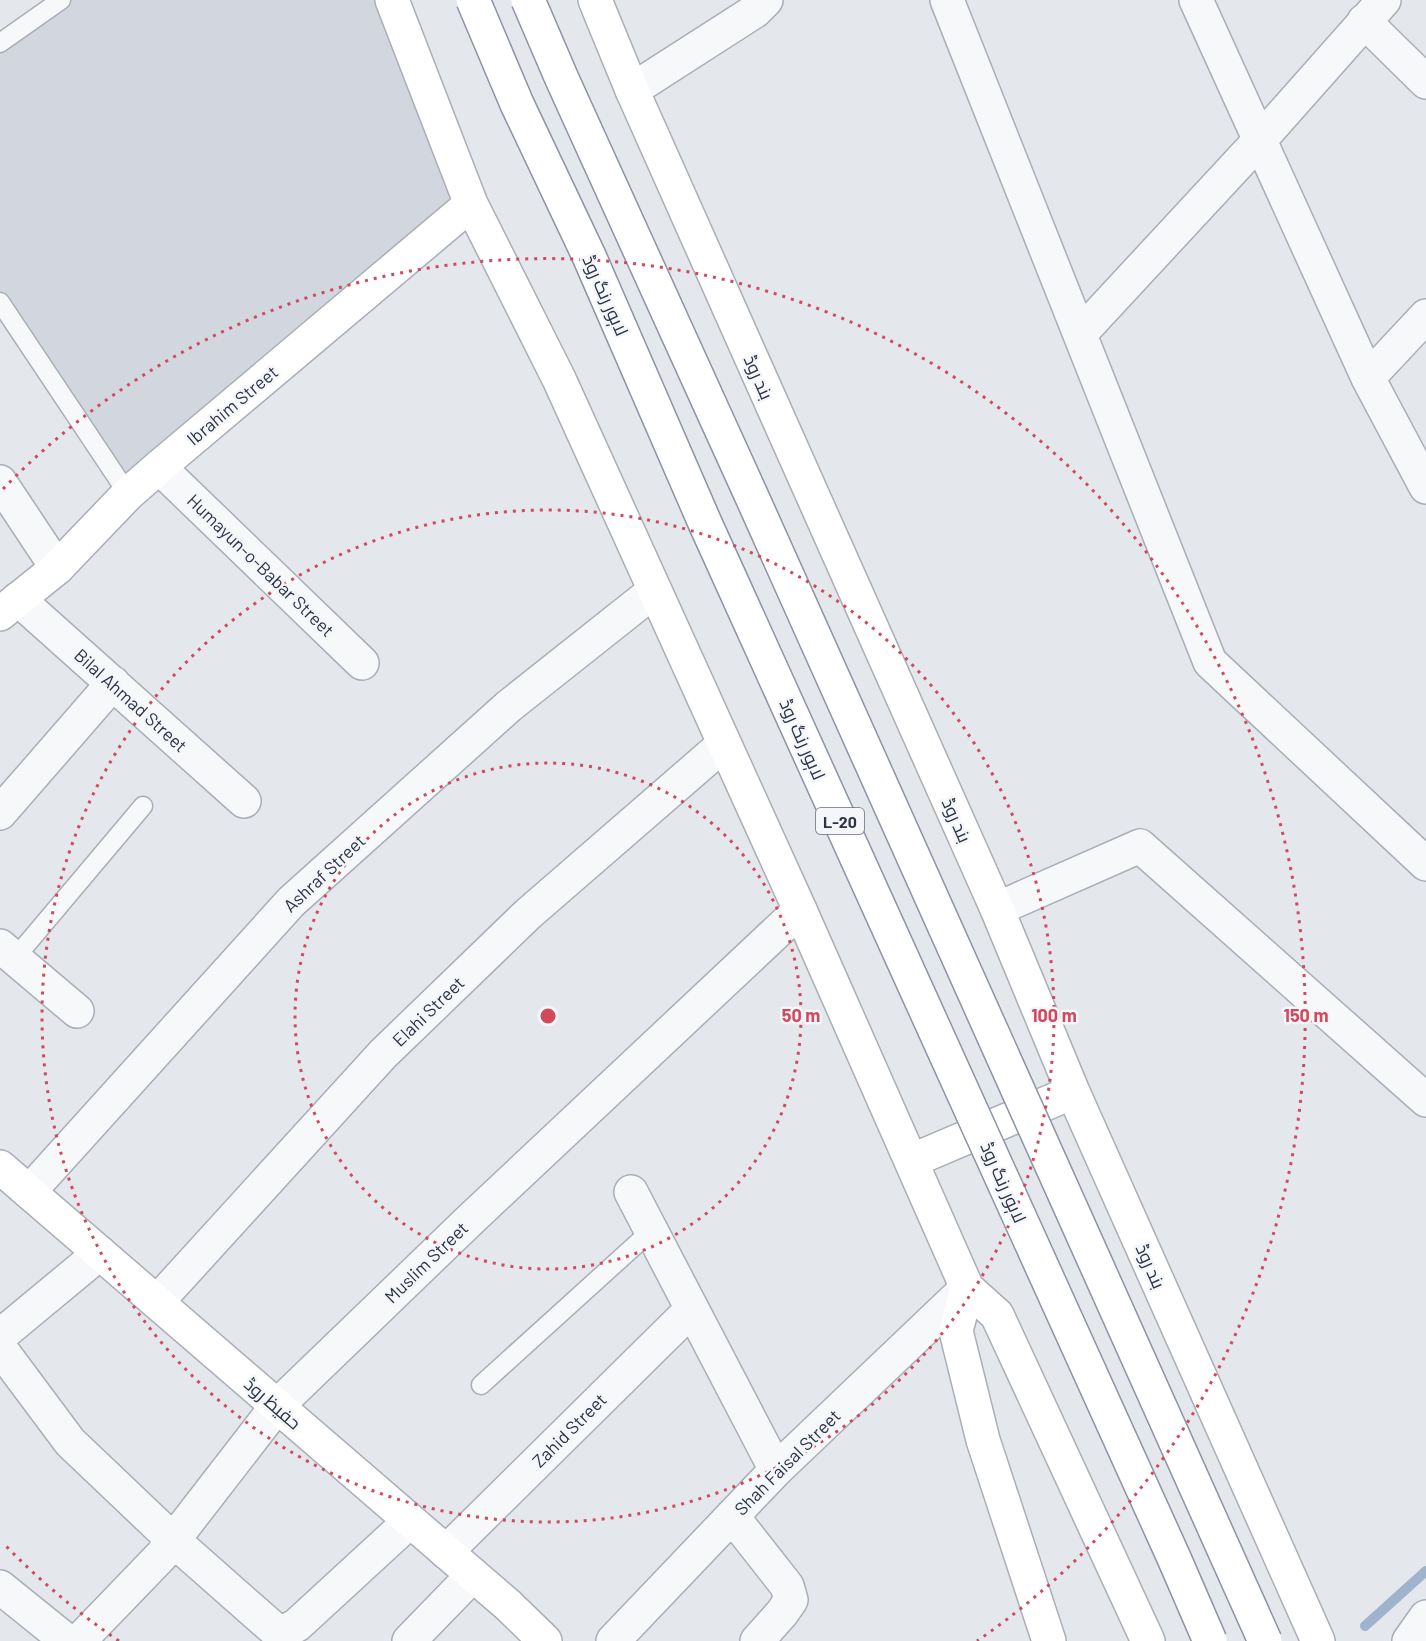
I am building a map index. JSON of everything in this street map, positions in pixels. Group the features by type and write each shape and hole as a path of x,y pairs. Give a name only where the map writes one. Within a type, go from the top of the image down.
{"main road":[{"path":"392,0 471,204 559,378 800,910 967,1288 997,1315 1148,1641"},
{"name":"لاہور رنگ روڈ","path":"473,0 517,104 589,256 710,534 1210,1641"},
{"name":"L-20","path":"528,0 1264,1641"},
{"name":"بند روڈ","path":"595,0 632,90 997,909 1073,1092 1318,1641"},
{"name":"Ibrahim Street","path":"9,606 57,568 128,495 159,467 471,204"},
{"path":"910,1161 1073,1092"},
{"name":"حفیظ روڈ","path":"0,1167 508,1605 545,1641"},
{"path":"967,1288 956,1331 983,1440 1049,1641"}],"street":[{"path":"632,90 755,11 766,0"},
{"path":"947,0 1210,662 1426,864"},
{"path":"1196,0 1368,378 1426,487"},
{"path":"1080,334 1259,141 1374,11 1426,82"},
{"path":"1368,378 1426,316"},
{"name":"Humayun-o-Babar Street","path":"159,467 362,663"},
{"path":"0,482 57,568"},
{"name":"Ashraf Street","path":"29,1192 291,902 509,706 654,591"},
{"name":"Bilal Ahmad Street","path":"9,606 113,683 244,801"},
{"path":"0,813 113,683"},
{"name":"Elahi Street","path":"157,1302 383,1054 528,914 724,744"},
{"path":"997,909 1140,846 1426,1100"},
{"name":"Muslim Street","path":"79,1641 161,1556 277,1406 479,1211 800,910"},
{"path":"7,952 77,1011"},
{"path":"631,1192 776,1470"},
{"path":"0,1336 100,1253"},
{"name":"Shah Faisal Street","path":"613,1641 776,1470 967,1288"},
{"name":"Zahid Street","path":"446,1552 692,1309"},
{"path":"0,1348 70,1442 173,1540 274,1629 284,1632 297,1625 410,1521"},
{"path":"732,1516 787,1586 791,1600 757,1641"},
{"path":"409,1641 473,1575"},
{"path":"0,1587 67,1641"},
{"path":"1409,1641 1426,1617"}],"lane":[{"path":"0,43 61,0"},
{"path":"0,302 128,495"},
{"path":"7,952 143,806"},
{"path":"481,1385 651,1231"}],"shaded area":[{"path":"61,0 396,0 481,207 137,504 0,300 0,43"}],"waterway":[{"path":"1365,1626 1426,1571"}]}
